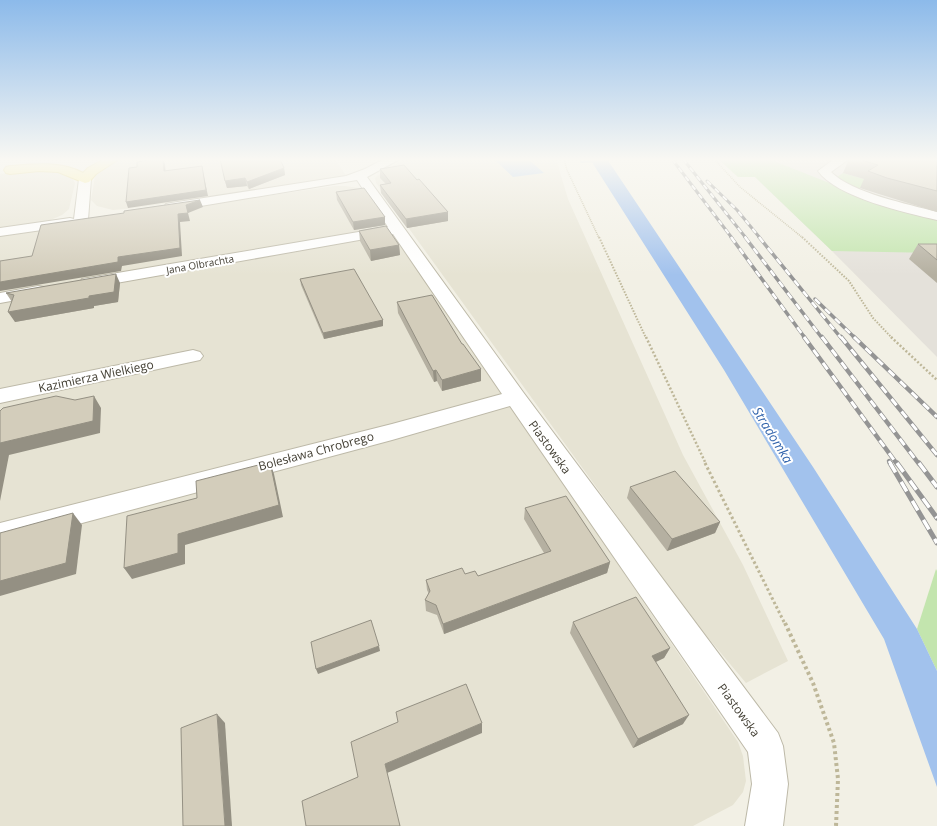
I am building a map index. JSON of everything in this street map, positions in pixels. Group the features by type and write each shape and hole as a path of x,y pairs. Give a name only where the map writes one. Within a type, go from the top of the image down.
{"street":[{"path":"82,220 84,198"},
{"path":"159,209 236,198"},
{"name":"Piastowska","path":"376,198 515,397 765,746 770,784 764,826"},
{"path":"879,198 937,216"},
{"path":"0,232 97,218"},
{"name":"Jana Olbrachta","path":"0,298 399,229"},
{"name":"Kazimierza Wielkiego","path":"0,396 193,356"},
{"name":"Bolesława Chrobrego","path":"0,534 392,432 515,397"}],"path":[{"path":"580,198 702,457 785,622 813,682 834,742 838,779 836,826"},
{"path":"753,198 791,227 849,281 873,318 901,348 937,380"}],"shaded area":[{"path":"0,198 72,198 69,209 62,215 48,221 0,228"},
{"path":"91,198 208,198 113,210 97,206 91,200"},
{"path":"255,198 370,198 738,742 743,756 746,781 743,792 733,805 693,826 0,826 0,235"},
{"path":"387,198 568,198 683,455 743,565 788,661 746,683 689,615"},
{"path":"776,198 937,198 937,357 832,251"}],"green space":[{"path":"776,198 871,198 937,219 937,253 832,251"},
{"path":"936,569 937,571 937,671 917,629"}],"water":[{"name":"Stradomka","path":"614,198 633,198 813,467 917,629 937,671 937,787 884,639 724,370"}],"building":[{"path":"126,198 156,198 126,202"},
{"path":"339,198 371,198 385,217 353,222"},
{"path":"390,198 435,198 448,212 406,219"},
{"path":"200,200 186,205 188,213 178,214 180,248 118,257 118,262 0,282 0,261 32,256 41,225"},
{"path":"386,226 399,245 370,250 359,231"},
{"path":"918,244 937,244 937,260"},
{"path":"354,269 383,320 323,333 300,279"},
{"path":"116,274 114,292 89,296 89,298 8,312 14,295 6,293"},
{"path":"432,295 462,344 481,369 442,380 436,370 433,371 397,302"},
{"path":"56,396 75,400 94,396 93,421 0,443 0,411 3,408"},
{"path":"270,462 279,505 178,534 178,553 124,568 127,516 197,498 196,481"},
{"path":"675,471 720,522 672,539 630,487"},
{"path":"566,496 610,562 443,624 436,605 425,600 430,591 426,580 462,568 465,574 475,571 478,576 551,551 525,508"},
{"path":"73,513 66,563 0,581 0,533"},
{"path":"636,597 670,648 652,656 689,715 638,739 573,622"},
{"path":"371,620 379,646 316,669 311,642"},
{"path":"466,684 482,723 385,764 400,826 306,826 302,801 358,777 351,742 398,722 396,712"},
{"path":"217,714 225,826 183,826 181,728"}],"railway":[{"path":"701,198 732,238"},
{"path":"714,198 746,238"},
{"path":"724,198 737,210 760,238"},
{"path":"731,237 805,338"},
{"path":"745,237 822,338"},
{"path":"759,237 841,338"},
{"path":"815,299 855,338"},
{"path":"804,337 897,464"},
{"path":"822,337 919,464"},
{"path":"841,337 937,455"},
{"path":"854,337 937,417"},
{"path":"890,463 937,543"},
{"path":"897,463 937,518"},
{"path":"919,463 937,487"}]}
